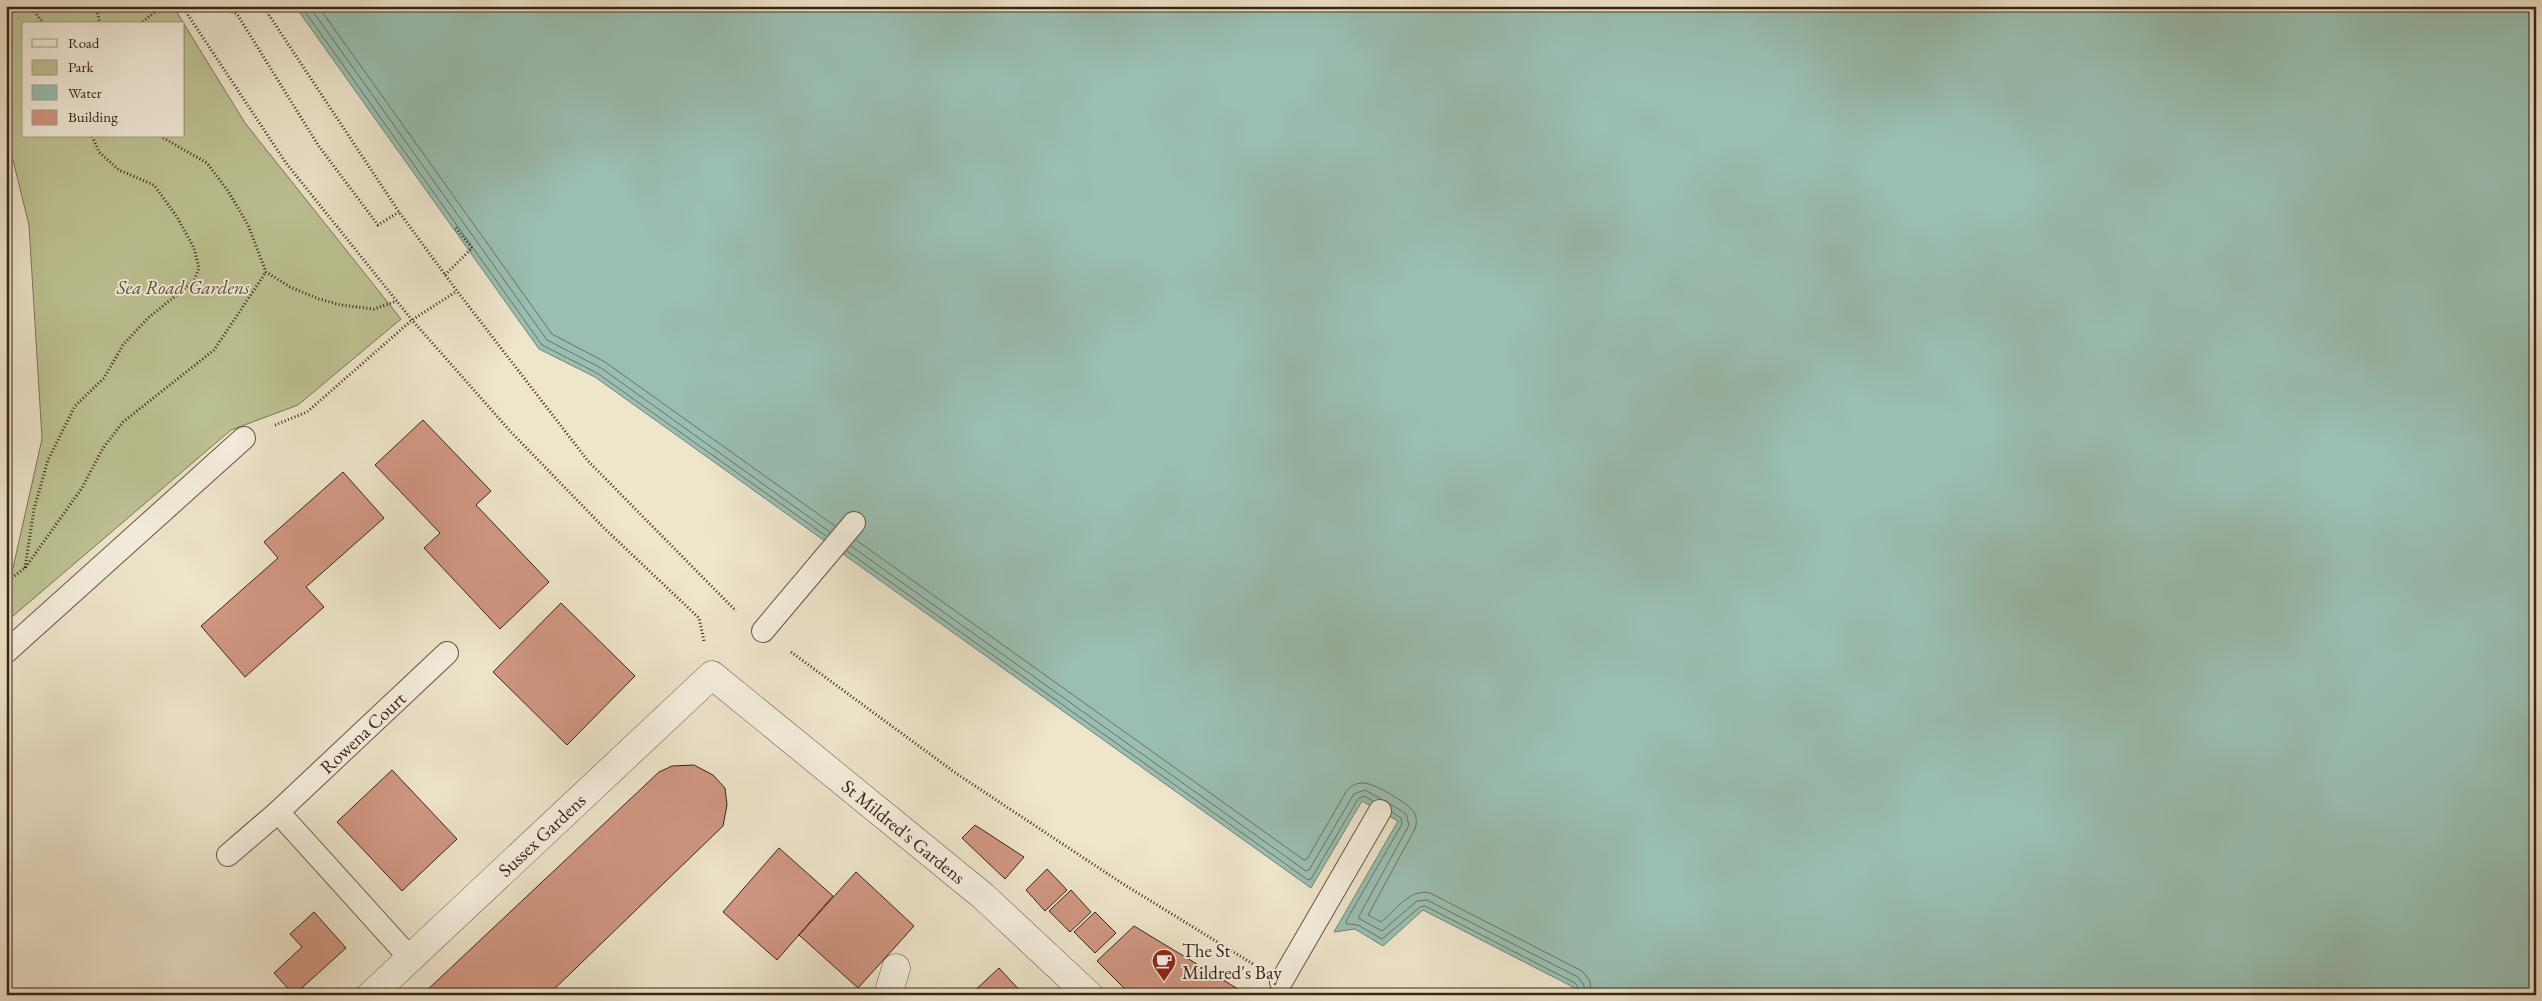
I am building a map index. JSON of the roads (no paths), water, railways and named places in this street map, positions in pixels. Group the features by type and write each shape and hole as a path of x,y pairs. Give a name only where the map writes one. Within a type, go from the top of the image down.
{"street":[{"name":"Sussex Gardens","path":"370,995 712,675"},
{"name":"St Mildred's Gardens","path":"712,675 983,896 1089,995"},
{"path":"888,995 896,968"}],"lane":[{"path":"6,652 244,438"},
{"path":"763,631 854,523"},
{"name":"Rowena Court","path":"228,855 278,812 447,653"},
{"path":"1281,982 1380,811"},
{"path":"278,812 410,958"}],"water":[{"path":"295,6 2536,6 2536,995 1572,995 1573,987 1423,910 1383,946 1355,929 1334,932 1398,821 1362,801 1311,888 595,377 539,349"}],"place":[{"name":"The St Mildred's Bay","path":"1164,982"}],"park label":[{"name":"Sea Road Gardens","path":"183,287"}]}
